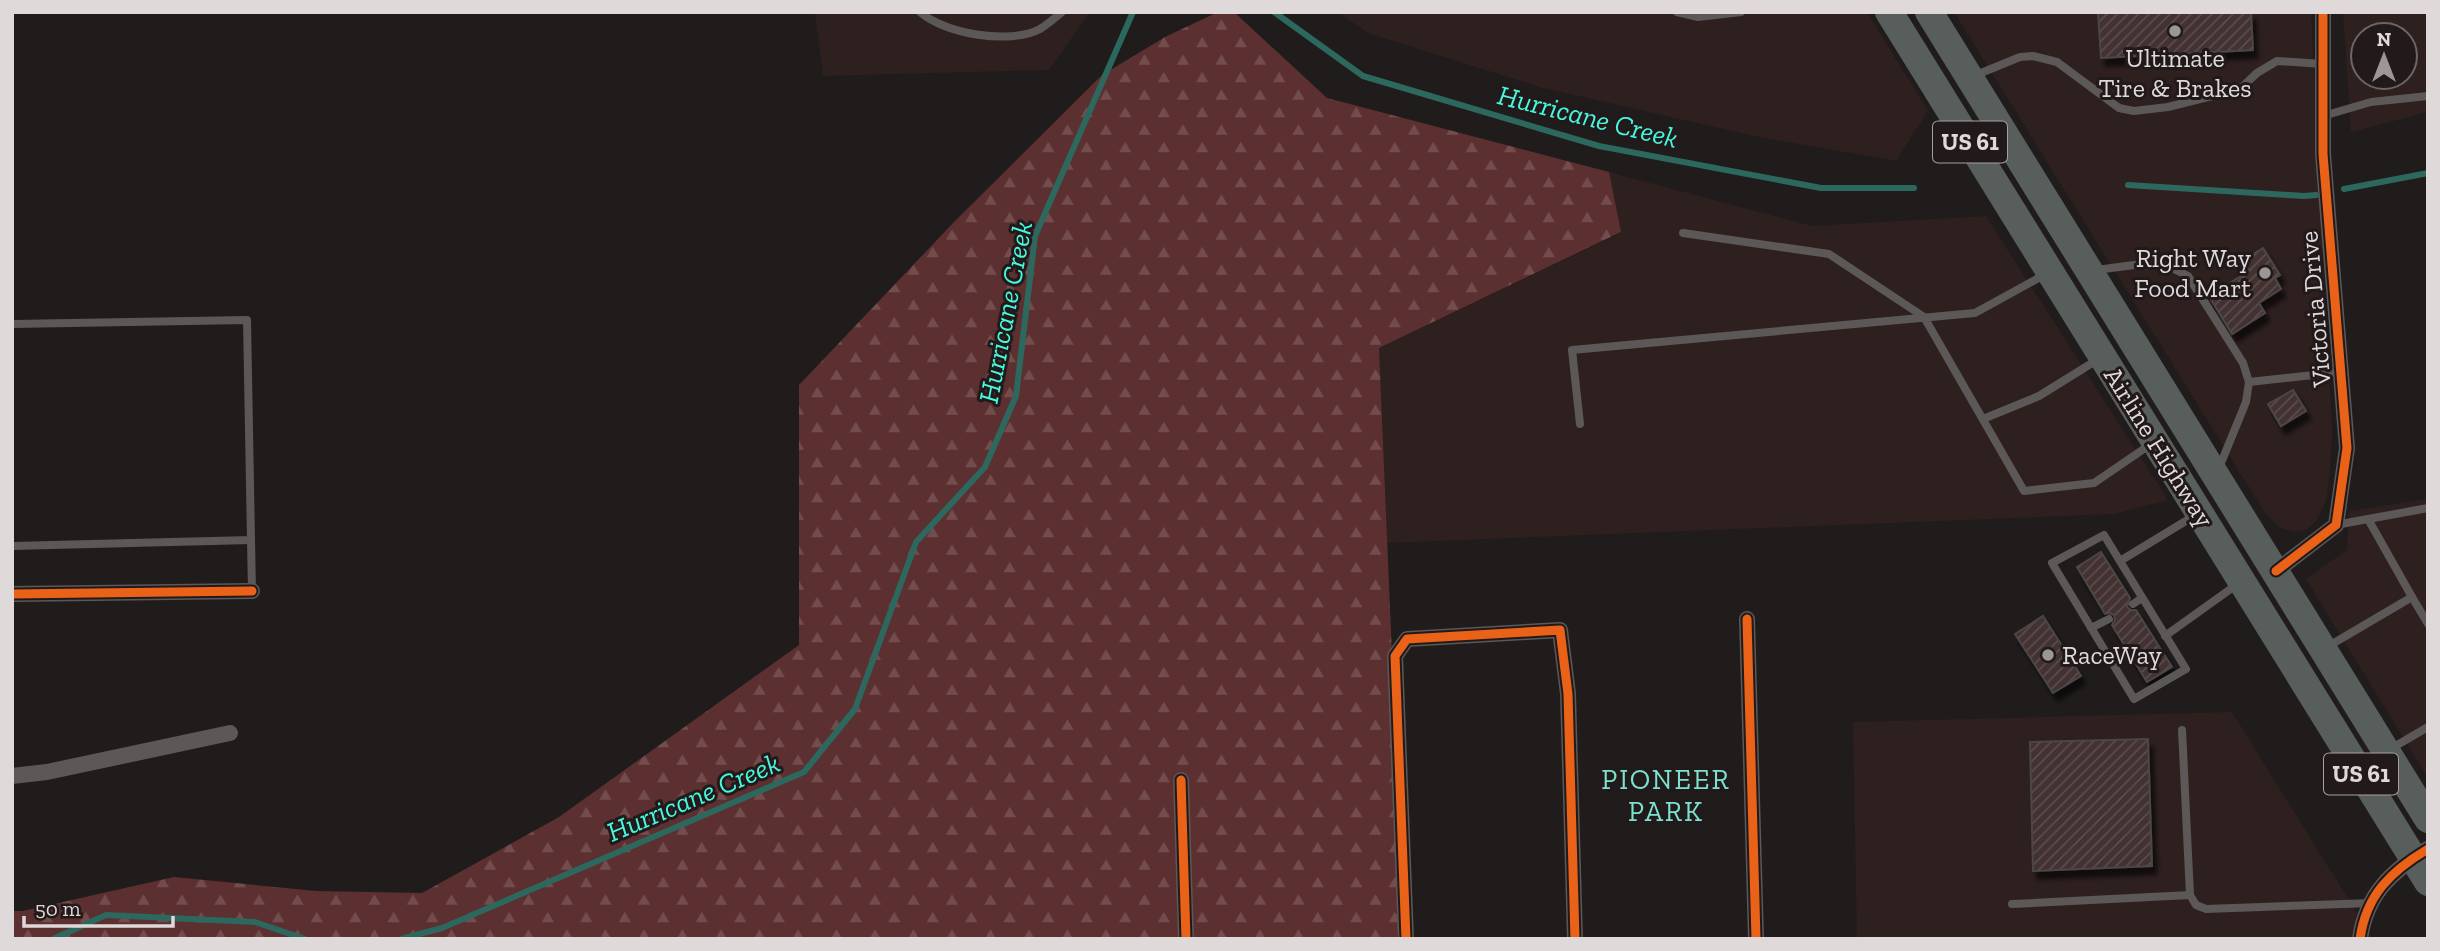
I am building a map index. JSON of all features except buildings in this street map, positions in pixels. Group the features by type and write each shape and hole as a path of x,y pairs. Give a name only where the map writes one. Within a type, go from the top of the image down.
{"highway":[{"name":"Airline Highway","path":"1889,12 2241,581 2420,853 2428,882"},
{"name":"Airline Highway","path":"1929,12 2386,752 2426,812"},
{"path":"2050,272 2084,263"},
{"path":"2241,581 2276,571"}],"street":[{"name":"Victoria Drive","path":"2322,12 2323,154 2347,448 2336,525"},
{"path":"2276,571 2336,525"},
{"path":"12,594 253,591"},
{"path":"1747,619 1756,939"},
{"path":"1406,939 1395,656 1408,639 1560,630 1568,694 1575,939"},
{"path":"12,776 47,772 230,733"},
{"path":"1181,780 1186,939"},
{"path":"2360,939 2362,922 2380,886 2420,853"}],"lane":[{"path":"920,12 954,30 1006,37 1039,30 1062,12"},
{"path":"1677,12 1698,17 1741,12"},
{"path":"1970,78 2020,57 2033,56 2057,62 2119,108 2134,111 2168,107 2240,89 2257,73 2277,61 2323,64"},
{"path":"2323,116 2371,102 2428,96"},
{"path":"1682,233 1829,254 1924,317 2024,491 2094,483 2155,442"},
{"path":"2084,263 2168,266 2188,276 2243,363 2249,382 2246,402 2216,476"},
{"path":"1580,424 1572,350 1975,313 2050,272"},
{"path":"12,324 247,320 253,591"},
{"path":"1983,419 2039,396 2103,357"},
{"path":"2249,382 2341,372"},
{"path":"2336,525 2428,508"},
{"path":"2120,561 2200,513"},
{"path":"2368,519 2428,624"},
{"path":"2104,535 2143,598 2186,669 2134,699 2052,563 2104,535"},
{"path":"12,546 251,540"},
{"path":"2165,636 2241,581"},
{"path":"2323,649 2412,597"},
{"path":"2133,604 2143,598"},
{"path":"2091,628 2109,619"},
{"path":"2386,752 2428,727"},
{"path":"2182,730 2190,895 2196,905 2206,909 2372,903"},
{"path":"2012,904 2190,895"}],"shaded area":[{"path":"815,12 1090,12 1049,70 823,76"},
{"path":"1338,12 1867,12 1928,111 1896,161 1759,137 1543,88 1368,33"},
{"path":"1954,12 2311,12 2332,432 2326,501 2317,520 2306,530 2295,532 2280,528 2265,513"},
{"path":"2343,12 2428,12 2428,112 2351,132"},
{"path":"1609,172 1812,226 1986,216 2168,500 2114,514 1387,543 1379,348 1621,233"},
{"path":"2428,499 2428,778 2306,579 2347,550 2349,511"},
{"path":"2232,712 2373,939 1857,939 1853,722"}],"green space":[{"path":"1218,12 1234,12 1327,98 1609,172 1621,232 1379,348 1404,939 12,939 12,911 23,911 174,877 316,891 422,893 559,817 799,645 799,385 955,221 1102,75 1165,37"}],"waterway":[{"name":"Hurricane Creek","path":"401,939 442,928 804,772 855,709 916,542 985,467 1016,396 1035,236 1133,12"},
{"name":"Hurricane Creek","path":"1274,12 1363,76 1599,146 1821,188 1914,188"},
{"name":"Hurricane Creek","path":"2344,189 2428,173"},
{"name":"Hurricane Creek","path":"2128,185 2316,195"},
{"name":"Hurricane Creek","path":"53,939 106,915 255,922 305,939"}],"cycle path":[{"path":"2276,571 2336,525 2347,448 2323,154 2323,12"},
{"path":"12,594 252,591"},
{"path":"1747,619 1756,939"},
{"path":"1406,939 1395,656 1407,639 1560,630 1568,694 1575,939"},
{"path":"1181,780 1186,939"},
{"path":"2360,939 2368,909 2382,886 2403,866 2428,849"}],"place":[{"name":"Ultimate Tire & Brakes","path":"2175,31"},
{"name":"Right Way Food Mart","path":"2265,273"},
{"name":"RaceWay","path":"2048,655"}],"district":[{"name":"PIONEER PARK","path":"1666,795"}]}
